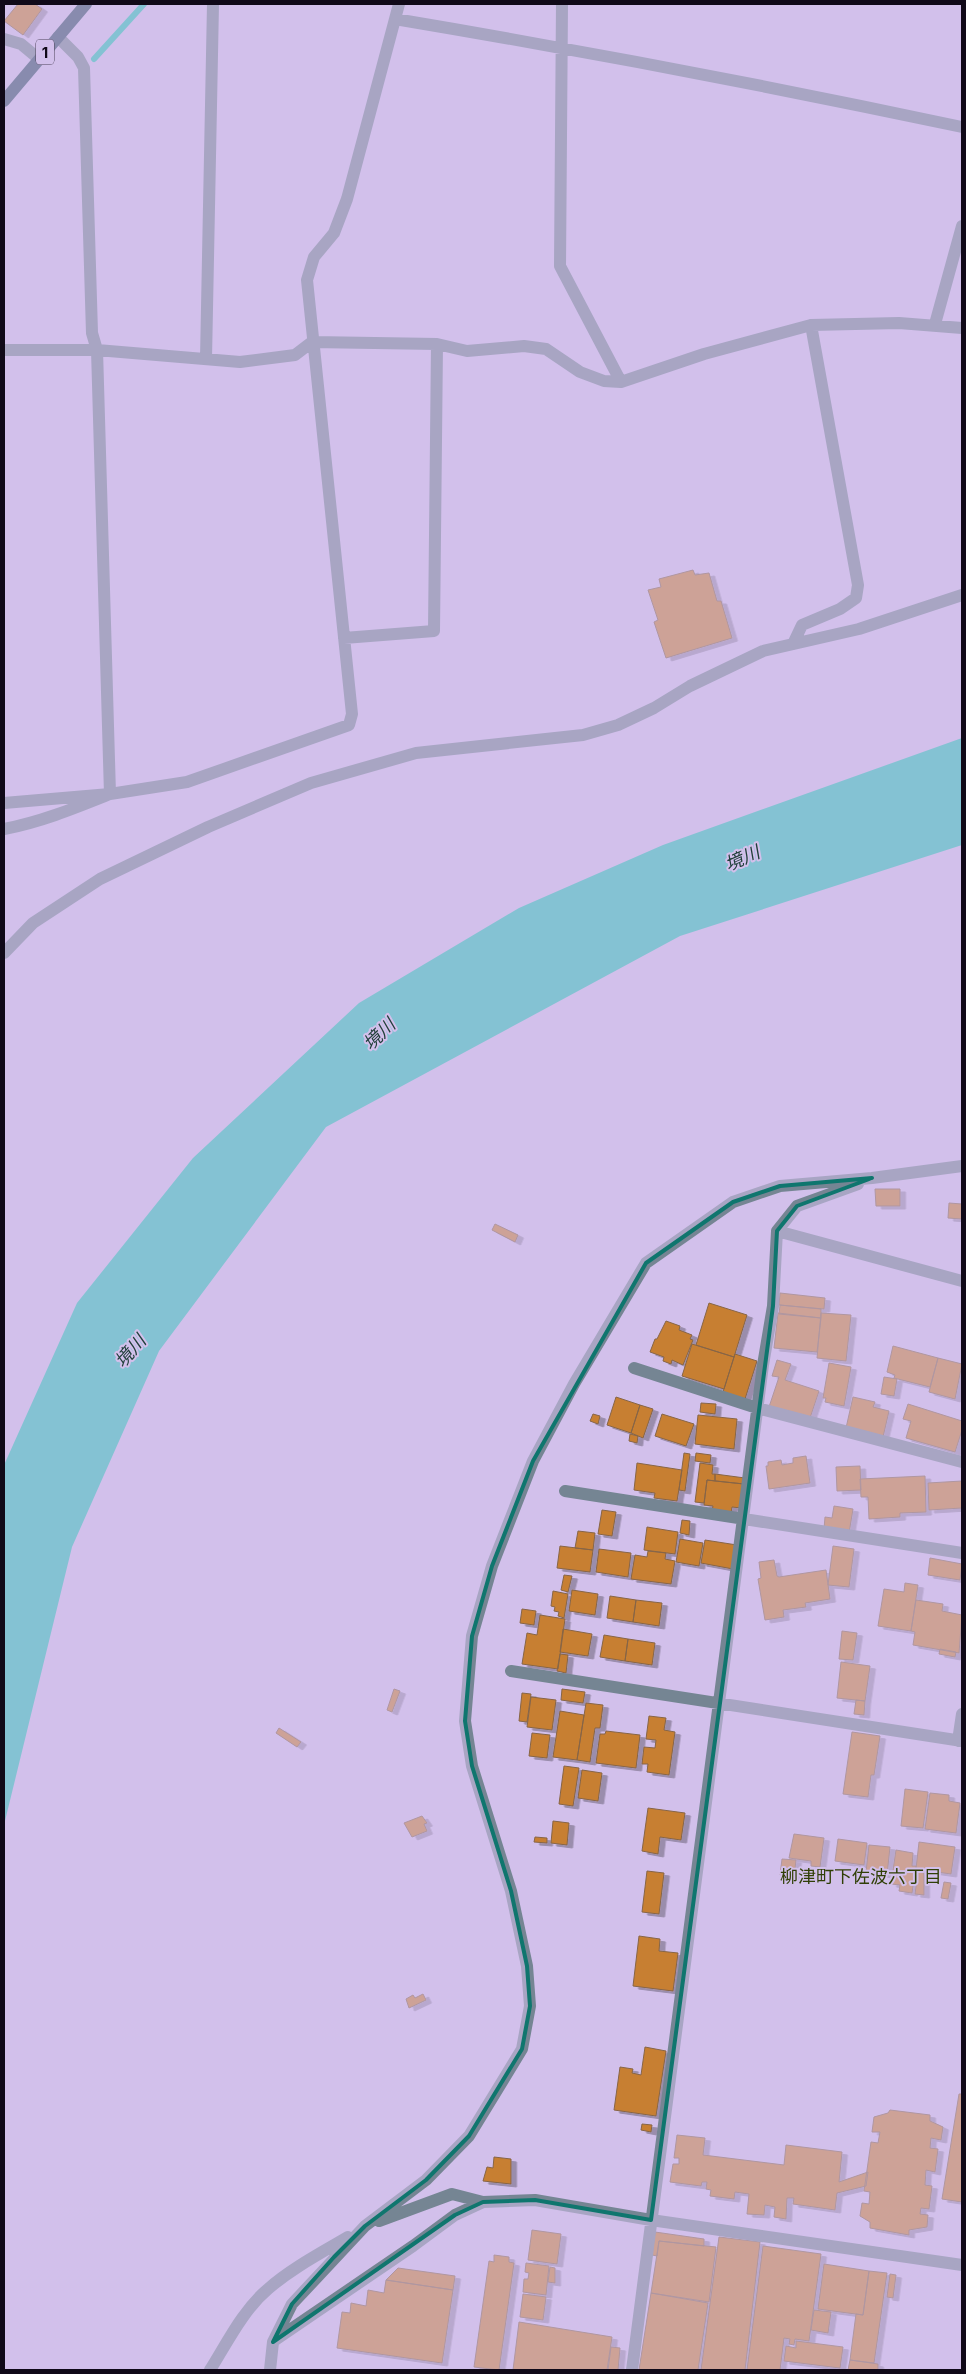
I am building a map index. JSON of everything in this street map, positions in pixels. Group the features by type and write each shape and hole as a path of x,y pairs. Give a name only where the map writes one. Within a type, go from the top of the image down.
{"main road":[{"name":"1","path":"4,101 86,4"}],"street":[{"path":"206,359 213,4"},
{"path":"4,802 110,794 188,782 349,725 352,714 307,280 314,257 334,233 347,199 398,4"},
{"path":"562,4 560,47 560,266 622,382"},
{"path":"395,19 560,47 775,87 962,127"},
{"path":"58,37 78,57 84,68 92,333 97,350 110,794"},
{"path":"4,39 20,44 38,59"},
{"path":"935,324 962,226"},
{"path":"4,350 97,350 240,362 295,355 312,342 437,344 467,351 524,346 546,349 580,372 604,381 622,382 704,354 811,325 899,323 935,324 962,328"},
{"path":"793,644 802,625 840,609 856,598 858,585 811,325"},
{"path":"344,638 434,631 437,344"},
{"path":"4,953 33,923 100,879 208,827 311,783 416,752 583,735 618,724 654,708 728,666 763,651 859,629 962,595"},
{"path":"4,829 42,820 110,794"},
{"path":"210,2370 240,2323 266,2290 292,2270 365,2226 426,2180 469,2136 522,2049 530,2006 528,1966 511,1891 472,1766 465,1721 472,1636 492,1566 533,1461 574,1384 646,1263 732,1202 780,1186 872,1178 962,1166"},
{"path":"632,2370 757,1408 774,1306 777,1231 798,1206 872,1178"},
{"path":"777,1231 962,1281"},
{"path":"634,1368 757,1408 962,1462"},
{"path":"565,1491 962,1553"},
{"path":"512,1671 960,1741 962,1714"},
{"path":"270,2370 273,2342 292,2304 365,2226 452,2194 483,2202 535,2200 652,2220 962,2265"},
{"path":"273,2342 455,2215 483,2202"}],"highlighted area":[{"path":"872,1178 797,1206 777,1231 773,1306 651,2220 535,2200 483,2202 455,2215 273,2342 292,2304 334,2257 365,2226 426,2180 469,2136 522,2049 530,2006 527,1966 511,1891 472,1766 465,1721 472,1636 492,1566 533,1461 646,1263 733,1202 780,1186"}],"water":[{"name":"境川","path":"962,738 962,845 680,936 326,1127 159,1351 72,1547 4,1825 4,1465 77,1303 193,1158 359,1003 519,908 663,845"}],"building":[{"path":"18,4 35,4 42,9 23,35 4,21"},
{"path":"693,570 695,575 709,573 717,601 721,601 732,638 666,658 654,622 658,620 648,590 661,587 659,579"},
{"path":"875,1189 900,1189 900,1206 876,1206"},
{"path":"949,1203 962,1204 962,1219 948,1218"},
{"path":"495,1224 518,1235 515,1242 492,1230"},
{"path":"780,1293 825,1298 824,1309 779,1305"},
{"path":"709,1303 747,1315 734,1357 696,1345"},
{"path":"780,1305 821,1309 821,1318 779,1314"},
{"path":"778,1313 821,1318 817,1352 774,1348"},
{"path":"821,1313 851,1315 846,1361 817,1358"},
{"path":"666,1321 680,1326 679,1330 692,1335 690,1339 693,1340 683,1365 672,1360 671,1364 663,1361 664,1357 650,1352 655,1339 657,1339"},
{"path":"692,1344 734,1357 724,1389 682,1376"},
{"path":"893,1346 938,1358 930,1387 894,1378 895,1375 887,1372"},
{"path":"735,1354 757,1361 745,1399 723,1392"},
{"path":"938,1358 962,1364 955,1399 929,1392"},
{"path":"777,1360 791,1364 785,1380 819,1391 810,1418 769,1407 779,1377 772,1376"},
{"path":"829,1363 851,1367 844,1406 825,1402 826,1398 823,1398"},
{"path":"884,1377 897,1379 894,1396 881,1394"},
{"path":"616,1397 640,1405 631,1433 607,1425"},
{"path":"853,1397 875,1402 873,1407 889,1411 883,1437 846,1428"},
{"path":"701,1403 716,1404 715,1414 700,1412"},
{"path":"908,1404 962,1421 962,1430 955,1452 906,1438 911,1421 903,1419"},
{"path":"640,1405 653,1409 643,1438 631,1433"},
{"path":"593,1414 600,1416 598,1424 590,1421"},
{"path":"662,1414 694,1424 686,1446 655,1436"},
{"path":"698,1415 737,1419 734,1449 695,1444"},
{"path":"630,1434 638,1436 637,1443 629,1441"},
{"path":"684,1453 690,1454 685,1491 679,1490"},
{"path":"696,1453 711,1455 710,1463 695,1461"},
{"path":"806,1456 810,1483 769,1489 766,1466 768,1466 768,1462 781,1460 782,1465 793,1463 793,1458"},
{"path":"637,1463 682,1470 677,1501 654,1498 655,1493 634,1490"},
{"path":"700,1463 713,1465 712,1474 715,1474 715,1481 707,1480 704,1503 695,1502"},
{"path":"860,1466 861,1490 837,1491 836,1467"},
{"path":"715,1474 745,1478 744,1484 715,1481"},
{"path":"925,1476 926,1512 900,1513 900,1517 869,1519 868,1497 861,1497 860,1479"},
{"path":"707,1480 744,1484 741,1508 732,1507 731,1513 712,1511 713,1506 704,1505"},
{"path":"962,1481 962,1508 929,1510 928,1483"},
{"path":"834,1506 853,1509 849,1533 824,1529 825,1517 832,1518"},
{"path":"602,1510 616,1512 612,1536 598,1534"},
{"path":"682,1520 690,1521 689,1535 680,1533"},
{"path":"647,1527 678,1532 675,1554 644,1550"},
{"path":"578,1531 595,1533 593,1550 575,1548"},
{"path":"680,1539 703,1543 699,1566 676,1562"},
{"path":"705,1540 737,1545 733,1569 701,1563"},
{"path":"560,1546 593,1550 590,1572 557,1568"},
{"path":"833,1546 854,1549 849,1587 828,1585"},
{"path":"599,1549 631,1553 628,1577 596,1572"},
{"path":"648,1551 666,1553 665,1559 675,1561 671,1584 631,1579 635,1555 647,1557"},
{"path":"930,1558 962,1564 960,1580 928,1575"},
{"path":"774,1560 777,1576 779,1577 826,1570 830,1599 805,1603 806,1607 783,1610 784,1617 765,1620 758,1579 761,1578 759,1562"},
{"path":"564,1575 572,1576 568,1592 561,1590"},
{"path":"905,1583 918,1585 911,1631 878,1626 884,1589 904,1592"},
{"path":"572,1590 598,1594 595,1615 569,1611"},
{"path":"553,1591 568,1594 564,1618 558,1616 559,1612 554,1611 555,1607 551,1606"},
{"path":"610,1596 636,1600 633,1622 607,1618"},
{"path":"636,1600 662,1603 659,1626 633,1622"},
{"path":"916,1600 943,1604 942,1611 962,1615 959,1653 913,1645 915,1632 911,1631"},
{"path":"522,1609 536,1611 534,1625 520,1623"},
{"path":"540,1615 565,1619 558,1669 522,1664 527,1633 537,1635"},
{"path":"563,1629 592,1634 588,1656 560,1652"},
{"path":"842,1631 857,1633 853,1660 839,1659"},
{"path":"604,1635 628,1639 625,1661 600,1657"},
{"path":"628,1639 655,1643 652,1665 625,1661"},
{"path":"940,1649 956,1652 955,1657 939,1654"},
{"path":"560,1654 568,1655 566,1673 557,1671"},
{"path":"841,1662 870,1666 865,1701 837,1698"},
{"path":"394,1689 400,1691 392,1712 387,1710"},
{"path":"562,1689 585,1692 583,1703 561,1700"},
{"path":"522,1693 531,1694 527,1722 519,1721"},
{"path":"531,1697 556,1700 552,1730 527,1727"},
{"path":"856,1700 865,1701 864,1715 854,1714"},
{"path":"586,1703 603,1705 600,1728 595,1728 590,1762 577,1760"},
{"path":"560,1711 584,1715 577,1760 553,1757"},
{"path":"649,1716 666,1718 664,1730 675,1732 669,1775 647,1772 648,1764 642,1764 644,1747 655,1748 656,1740 646,1739"},
{"path":"279,1728 301,1742 297,1747 276,1733"},
{"path":"606,1731 640,1735 636,1768 596,1763 600,1734 605,1734"},
{"path":"852,1732 880,1736 874,1775 871,1775 868,1797 843,1794"},
{"path":"532,1733 550,1735 547,1758 529,1756"},
{"path":"564,1766 579,1768 573,1806 559,1804"},
{"path":"582,1770 602,1773 598,1801 578,1798"},
{"path":"905,1789 928,1792 923,1828 901,1826"},
{"path":"930,1793 949,1795 949,1801 960,1803 956,1833 925,1829"},
{"path":"648,1808 685,1813 681,1840 660,1837 658,1854 642,1851"},
{"path":"422,1816 427,1823 424,1824 427,1831 412,1837 404,1823"},
{"path":"553,1821 569,1823 567,1845 551,1843"},
{"path":"794,1834 824,1838 820,1867 811,1866 811,1861 789,1858"},
{"path":"535,1837 547,1838 547,1843 534,1842"},
{"path":"838,1839 867,1843 864,1865 835,1861"},
{"path":"919,1842 955,1847 951,1874 916,1869"},
{"path":"869,1845 890,1847 887,1875 866,1872"},
{"path":"896,1850 913,1853 912,1866 916,1866 912,1893 899,1891 900,1885 891,1884"},
{"path":"782,1859 796,1860 794,1877 780,1875"},
{"path":"647,1871 664,1873 659,1914 642,1912"},
{"path":"918,1872 924,1873 924,1895 915,1894"},
{"path":"944,1882 951,1883 948,1899 941,1898"},
{"path":"639,1936 660,1939 659,1951 678,1953 673,1991 633,1986"},
{"path":"423,1994 426,2000 409,2008 406,1999 413,1995 415,1998"},
{"path":"645,2047 666,2051 656,2116 614,2110 620,2067 633,2069 632,2073 641,2075"},
{"path":"959,2094 962,2094 962,2202 942,2199"},
{"path":"890,2110 930,2115 930,2121 943,2127 941,2140 931,2138 930,2148 938,2149 935,2172 926,2170 925,2185 932,2186 929,2209 921,2208 920,2214 928,2215 927,2227 909,2230 909,2235 870,2228 870,2222 860,2216 862,2203 869,2204 870,2192 864,2191 871,2142 878,2143 880,2132 872,2132 874,2117 888,2113"},
{"path":"642,2124 652,2125 651,2132 641,2130"},
{"path":"677,2135 705,2138 703,2155 784,2165 786,2145 842,2152 839,2182 868,2172 866,2186 837,2193 835,2210 793,2204 794,2198 787,2198 786,2219 774,2217 775,2207 765,2205 764,2215 747,2214 749,2194 735,2192 734,2199 710,2196 711,2190 706,2189 707,2182 702,2182 701,2186 670,2182 673,2164 679,2164 679,2158 674,2158"},
{"path":"494,2157 511,2159 511,2184 483,2181 487,2167 493,2168"},
{"path":"532,2230 561,2234 557,2264 528,2260"},
{"path":"655,2232 704,2239 704,2246 659,2241 657,2256 652,2255"},
{"path":"719,2237 760,2242 745,2370 701,2370"},
{"path":"659,2241 716,2247 709,2302 651,2293"},
{"path":"763,2246 821,2254 809,2341 795,2339 794,2345 789,2344 790,2339 784,2338 780,2370 747,2370"},
{"path":"494,2255 509,2257 509,2262 514,2263 499,2370 474,2367 489,2261 494,2262"},
{"path":"526,2263 549,2266 546,2295 523,2292 524,2279 528,2279 529,2273 525,2272"},
{"path":"824,2264 869,2271 863,2315 818,2309"},
{"path":"550,2267 555,2268 555,2283 548,2282"},
{"path":"398,2268 455,2276 453,2290 386,2280"},
{"path":"869,2271 887,2273 874,2363 850,2360 856,2314 863,2315"},
{"path":"890,2274 896,2275 893,2298 887,2297"},
{"path":"386,2280 453,2290 442,2363 337,2348 342,2312 350,2313 351,2303 366,2306 368,2290 384,2293"},
{"path":"651,2293 708,2303 698,2370 639,2370"},
{"path":"523,2294 546,2297 543,2320 520,2317"},
{"path":"814,2310 831,2312 828,2333 811,2330"},
{"path":"519,2322 612,2337 607,2370 513,2370"},
{"path":"796,2341 843,2347 840,2368 784,2361 786,2346 796,2348"},
{"path":"611,2347 620,2348 618,2370 608,2370"},
{"path":"850,2360 878,2364 878,2370 848,2370"}],"waterway":[{"path":"94,59 144,4"}],"district":[{"name":"柳津町下佐波六丁目","path":"861,1876"}]}
